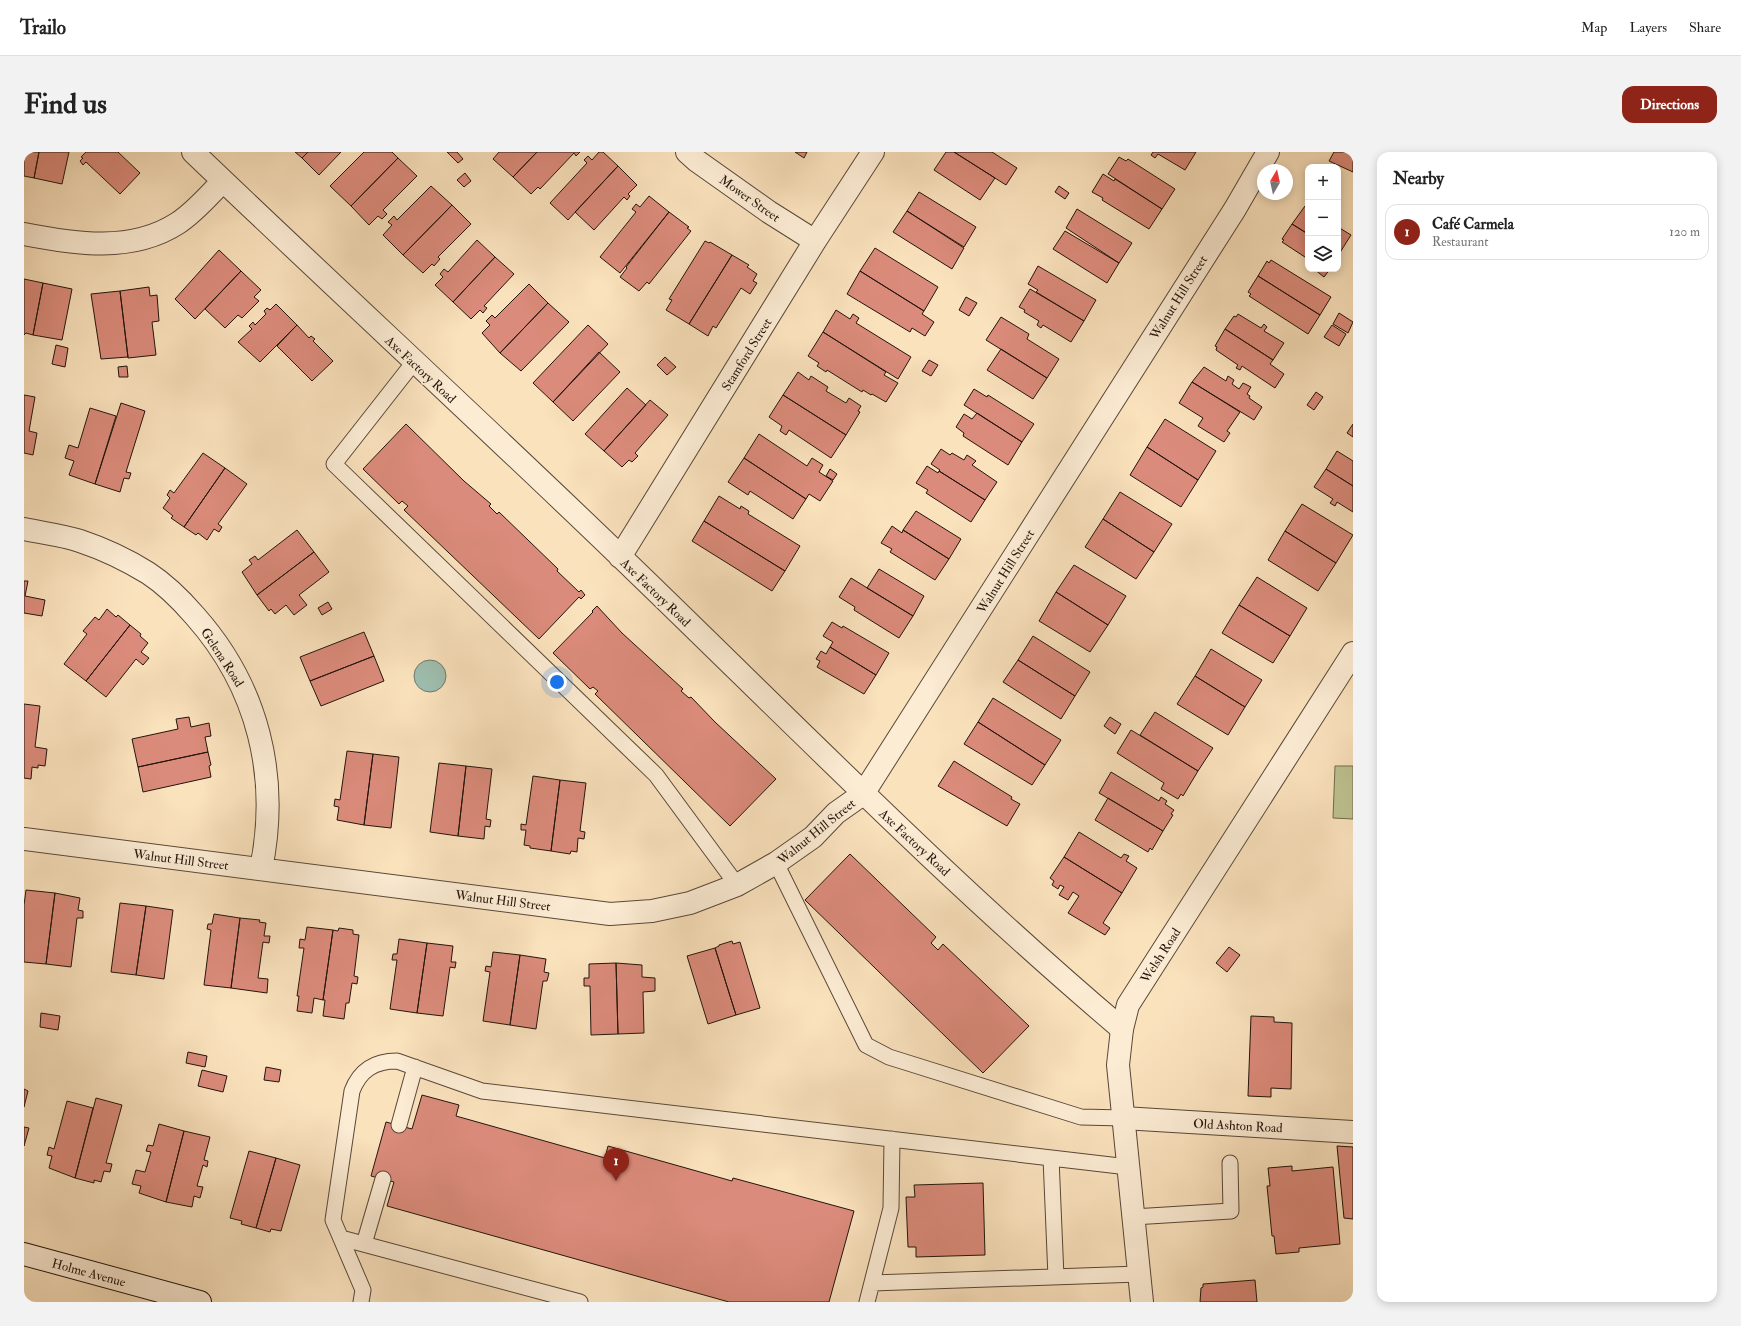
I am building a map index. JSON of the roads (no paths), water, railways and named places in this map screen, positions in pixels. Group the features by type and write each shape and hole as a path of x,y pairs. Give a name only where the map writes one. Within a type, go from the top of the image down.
{"street":[{"name":"Axe Factory Road","path":"193,152 620,557 863,794 1077,992 1122,1029"},
{"name":"Mower Street","path":"687,152 697,161 763,208 815,241"},
{"name":"Stamford Street","path":"620,557 815,241 873,152"},
{"name":"Walnut Hill Street","path":"24,839 610,914 652,911 690,903 737,885 776,864 813,837 836,813 863,794 1235,208 1268,152"},
{"path":"24,234 59,241 109,244 148,238 179,223 223,181"},
{"name":"Gelena Road","path":"24,529 79,540 112,554 149,574 184,604 210,633 233,669 249,700 259,736 268,785 267,838 261,869"},
{"name":"Welsh Road","path":"1142,1302 1118,1065 1122,1029 1128,1005 1353,653"},
{"name":"Old Ashton Road","path":"1123,1118 1353,1132"},
{"name":"Holme Avenue","path":"24,1254 200,1302"}],"lane":[{"path":"414,362 334,464 656,775 737,885"},
{"path":"776,864 866,1046 889,1057 1081,1116 1123,1118"},
{"path":"361,1302 363,1290 333,1220 352,1091 356,1081 364,1071 373,1064 385,1061 397,1062 415,1067 482,1091 1128,1167"},
{"path":"399,1125 415,1067"},
{"path":"867,1302 891,1208 892,1139"},
{"path":"1051,1158 1056,1276"},
{"path":"1133,1217 1231,1211 1230,1163"},
{"path":"364,1244 383,1179"},
{"path":"341,1238 580,1302"},
{"path":"872,1283 1139,1274"}],"place":[{"name":"Café Carmela","path":"616,1181"}]}
